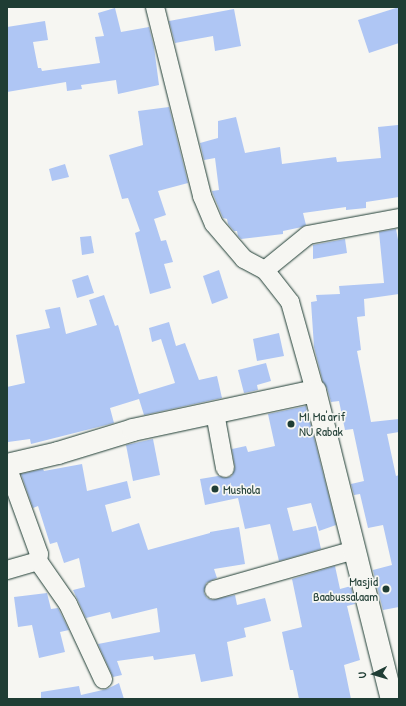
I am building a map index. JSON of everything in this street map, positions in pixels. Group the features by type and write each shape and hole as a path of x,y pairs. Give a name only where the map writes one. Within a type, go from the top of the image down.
{"street":[{"path":"155,7 202,196 214,224 244,259 265,270 290,302 315,391 392,699"},
{"path":"265,270 308,235 399,218"},
{"path":"38,561 40,554 7,465 58,454 133,430 315,391"},
{"path":"215,413 225,468"},
{"path":"214,590 354,550"},
{"path":"7,570 38,561"},
{"path":"38,561 68,604 103,679"}],"building":[{"path":"399,7 399,43 369,53 358,20"},
{"path":"115,8 121,32 149,27 154,47 159,85 118,94 116,80 81,85 82,89 67,91 66,82 7,92 7,27 45,21 48,40 33,42 38,68 41,68 42,71 100,63 95,37 104,36 98,13"},
{"path":"234,9 241,46 215,51 213,36 175,43 169,21"},
{"path":"169,107 188,183 158,191 166,215 154,219 161,241 166,240 173,262 164,264 171,288 150,294 135,233 140,231 128,198 122,199 109,155 143,145 138,111"},
{"path":"236,117 245,153 280,147 282,164 336,157 337,162 381,158 378,127 398,125 399,197 366,202 366,208 346,210 346,207 303,213 306,225 302,227 283,231 283,234 241,239 238,236 237,231 234,231 228,224 227,219 223,218 212,191 219,190 215,158 204,160 200,143 218,138 218,121"},
{"path":"65,164 69,177 52,181 49,169"},
{"path":"396,229 399,245 399,294 364,299 365,316 357,317 361,350 357,351 371,422 399,419 399,432 387,434 396,476 399,475 399,607 383,610 373,570 392,565 383,525 368,528 360,494 354,495 351,484 364,481 353,429 345,430 339,401 331,402 327,388 323,382 314,347 311,302 317,301 316,295 340,294 339,286 384,283 379,232"},
{"path":"91,236 94,253 82,255 80,237"},
{"path":"345,239 347,253 313,259 313,245"},
{"path":"219,270 228,298 212,304 203,276"},
{"path":"88,275 94,293 77,298 72,280"},
{"path":"104,295 115,326 118,325 139,394 175,383 161,339 152,342 149,328 169,322 176,346 185,343 199,380 217,376 222,398 144,415 139,399 110,408 114,423 31,444 30,439 8,442 7,387 25,383 16,335 50,328 45,310 60,307 66,334 97,325 89,300"},
{"path":"279,333 284,356 257,361 253,339"},
{"path":"266,363 271,381 257,385 258,390 244,393 238,370"},
{"path":"306,406 336,525 319,531 311,503 287,508 293,531 316,526 321,549 279,561 270,524 245,529 238,498 205,505 200,479 218,476 226,478 232,476 235,467 232,449 246,446 248,452 275,446 268,414"},
{"path":"153,439 160,475 133,481 126,445"},
{"path":"82,464 87,491 127,481 131,498 105,505 112,532 139,523 148,550 210,532 239,527 245,564 214,569 217,578 206,583 204,593 207,598 212,600 235,595 237,605 265,598 271,621 244,628 246,637 227,642 233,676 201,682 195,654 154,660 153,656 117,661 122,675 113,677 98,644 160,632 157,608 112,619 110,612 86,618 73,590 85,587 79,558 64,563 57,542 50,544 38,506 33,508 21,474 43,469 44,471"},
{"path":"335,566 340,589 351,586 355,604 347,606 360,660 344,665 351,699 299,699 293,670 290,670 282,632 302,627 292,579"},
{"path":"47,593 51,609 58,608 69,630 60,632 65,652 39,658 32,625 18,627 14,597"},
{"path":"119,683 124,699 41,699 41,692 79,686 81,695 107,689"}],"place":[{"name":"MI Ma'arif NU Rabak","path":"291,424"},
{"name":"Mushola","path":"215,489"},
{"name":"Masjid Baabussalaam","path":"386,589"}]}
